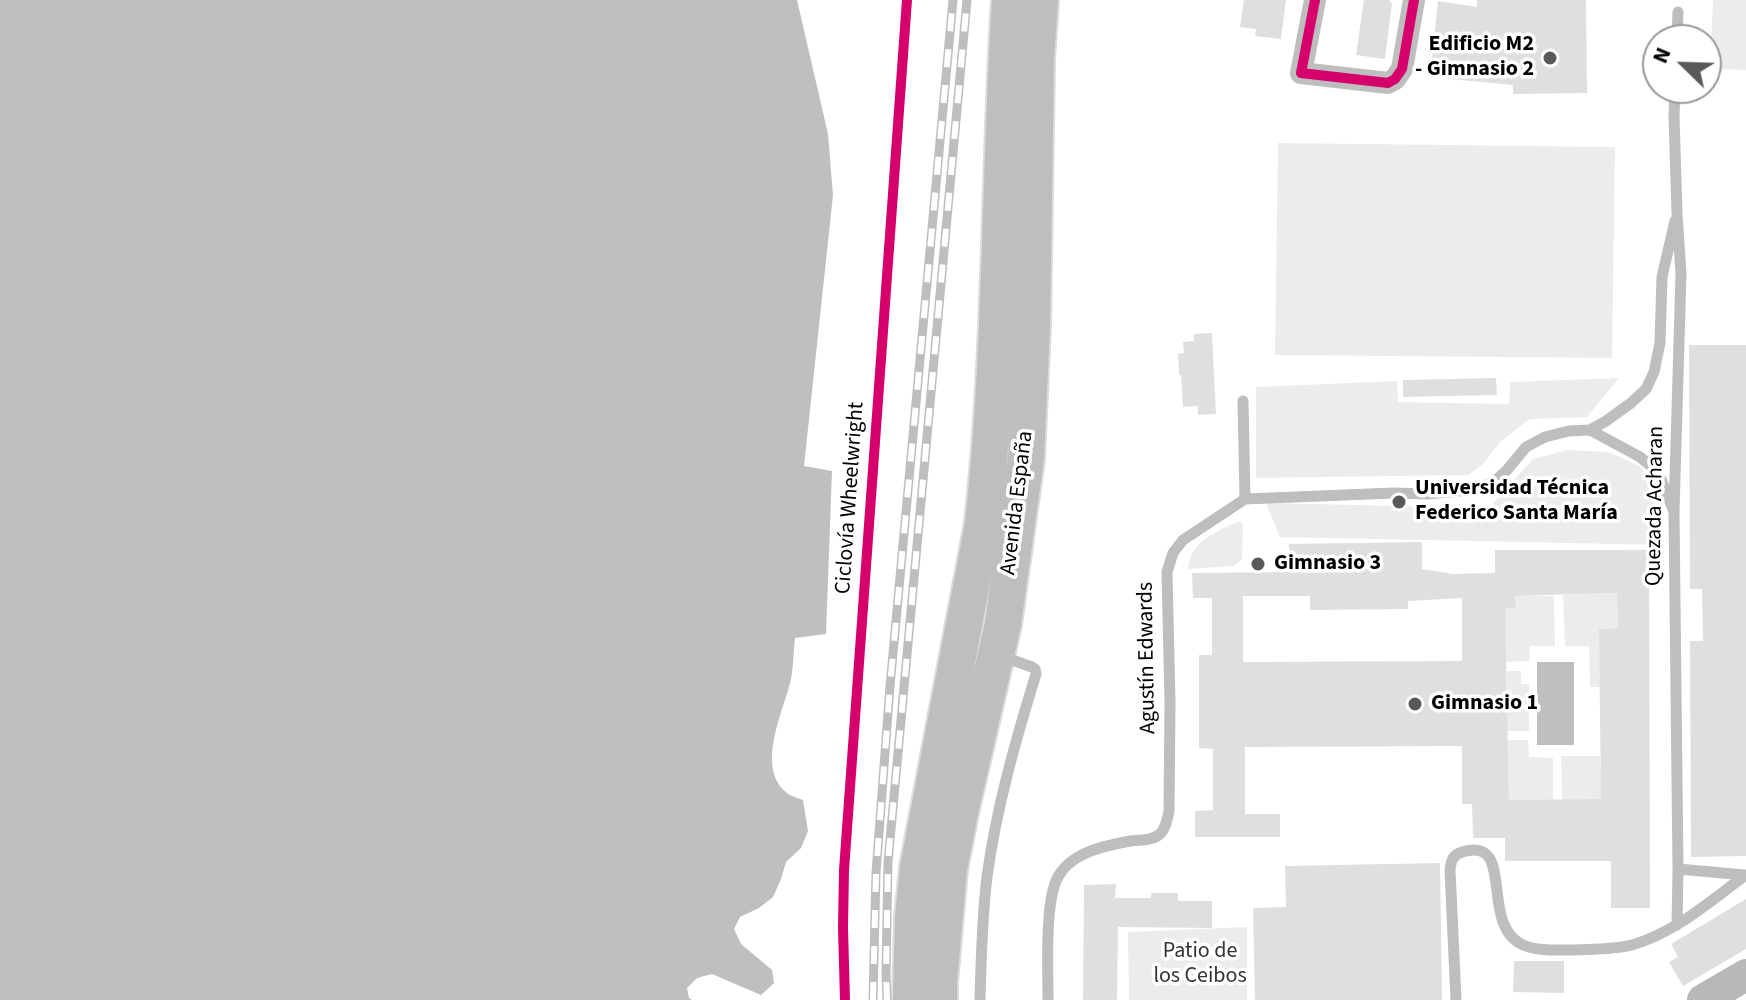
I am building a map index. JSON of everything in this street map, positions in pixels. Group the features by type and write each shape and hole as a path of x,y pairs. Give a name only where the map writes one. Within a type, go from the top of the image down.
{"main road":[{"name":"Avenida España","path":"911,1000 918,868 983,524 989,467 997,345 1010,0"},
{"name":"Avenida España","path":"939,1000 949,869 1003,624 1026,458 1040,0"}],"street":[{"path":"1315,0 1301,73 1388,83 1402,69 1414,0"},
{"path":"1703,1000 1746,975"}],"lane":[{"path":"1678,12 1678,24"},
{"name":"Quezada Acharan","path":"1674,104 1681,274 1674,512 1677,925"},
{"path":"1243,401 1245,499 1427,494 1471,490 1493,483 1526,447 1545,437 1590,430 1631,403 1646,389 1654,372 1660,343 1662,277 1677,213"},
{"path":"1590,430 1625,448 1652,467 1661,479 1674,512"},
{"name":"Agustín Edwards","path":"1048,1000 1052,892 1064,868 1091,851 1154,838 1163,831 1166,823 1169,811 1170,719 1167,572 1173,553 1183,540 1245,499"},
{"path":"980,1000 987,876 1013,750 1036,674 1032,667 996,654"},
{"path":"1456,1000 1450,870 1453,857 1459,852 1473,849 1490,856 1494,864 1502,922 1519,943 1537,950 1630,946 1677,925 1746,875"},
{"path":"1678,869 1746,875"}],"green space":[{"path":"1713,0 1746,0 1746,70 1722,69 1722,24 1712,24"},
{"path":"1278,143 1615,147 1612,358 1275,355"},
{"path":"1619,378 1587,417 1530,419 1501,441 1482,465 1468,475 1256,478 1256,387 1397,381 1398,402 1509,404 1510,382"},
{"path":"1568,450 1609,452 1641,467 1662,500 1663,545 1280,537 1266,503 1489,508 1533,459"},
{"path":"1242,522 1243,527 1242,559 1234,566 1188,569 1193,552 1205,539"},
{"path":"1617,593 1618,628 1599,629 1600,687 1590,687 1589,646 1565,646 1563,595"},
{"path":"1515,596 1554,596 1555,646 1530,646 1529,661 1506,662 1505,608 1516,608"},
{"path":"1507,671 1521,671 1521,684 1529,684 1529,731 1507,731"},
{"path":"1508,740 1528,740 1529,757 1553,758 1553,800 1509,800"},
{"path":"1561,756 1600,756 1601,776 1613,777 1612,799 1562,800"},
{"name":"Patio de los Ceibos","path":"1247,927 1247,1000 1129,1000 1128,932"}],"shaded area":[{"path":"0,0 797,0 828,134 833,195 804,466 832,471 826,634 795,638 791,681 772,756 777,782 788,793 803,800 808,831 801,848 786,862 773,897 740,917 734,929 741,944 772,970 774,983 761,995 712,974 697,978 687,988 692,1000 0,1000"},
{"path":"1537,662 1574,662 1574,745 1537,745"}],"building":[{"path":"1244,0 1286,0 1281,39 1255,36 1256,29 1240,27"},
{"path":"1364,0 1390,0 1392,3 1385,59 1356,55"},
{"path":"1477,0 1586,0 1587,93 1513,94 1513,85 1430,77 1438,1 1477,7"},
{"path":"1212,333 1216,414 1198,415 1198,406 1183,407 1178,354 1184,353 1183,342 1194,341 1194,334"},
{"path":"1689,345 1746,345 1746,856 1691,857 1690,641 1703,641 1702,589 1690,589"},
{"path":"1496,378 1497,395 1403,397 1403,380"},
{"path":"1422,542 1422,569 1453,574 1495,573 1495,550 1649,550 1650,908 1611,908 1611,861 1505,861 1505,838 1473,838 1472,804 1462,804 1462,746 1245,747 1245,814 1280,814 1280,837 1195,837 1195,811 1213,810 1213,749 1199,748 1199,655 1212,655 1212,598 1193,598 1192,573 1290,572 1289,544","holes":["1617,593 1618,628 1599,629 1601,799 1509,800 1505,608 1516,608 1515,596","1243,596 1310,596 1310,610 1408,609 1408,601 1462,598 1462,661 1243,662"]},
{"path":"1440,863 1442,1000 1255,1000 1253,908 1286,907 1285,866"},
{"path":"1116,884 1115,898 1151,898 1151,893 1178,893 1178,901 1212,901 1212,928 1118,927 1117,1000 1083,1000 1084,885"},
{"path":"1746,899 1746,949 1683,986 1669,962 1678,957 1671,944"},
{"path":"1514,961 1564,961 1564,993 1513,992"}],"railway":[{"path":"873,1000 876,873 890,686 953,0"},
{"path":"887,1000 888,862 967,0"}],"cycle path":[{"name":"Ciclovía Wheelwright","path":"845,1000 844,870 907,0"},
{"path":"1315,0 1301,73 1388,83 1402,69 1414,0"}],"place":[{"name":"Edificio M2 - Gimnasio 2","path":"1550,58"},
{"name":"Universidad Técnica Federico Santa María","path":"1399,502"},
{"name":"Gimnasio 3","path":"1258,564"},
{"name":"Gimnasio 1","path":"1415,704"}]}
